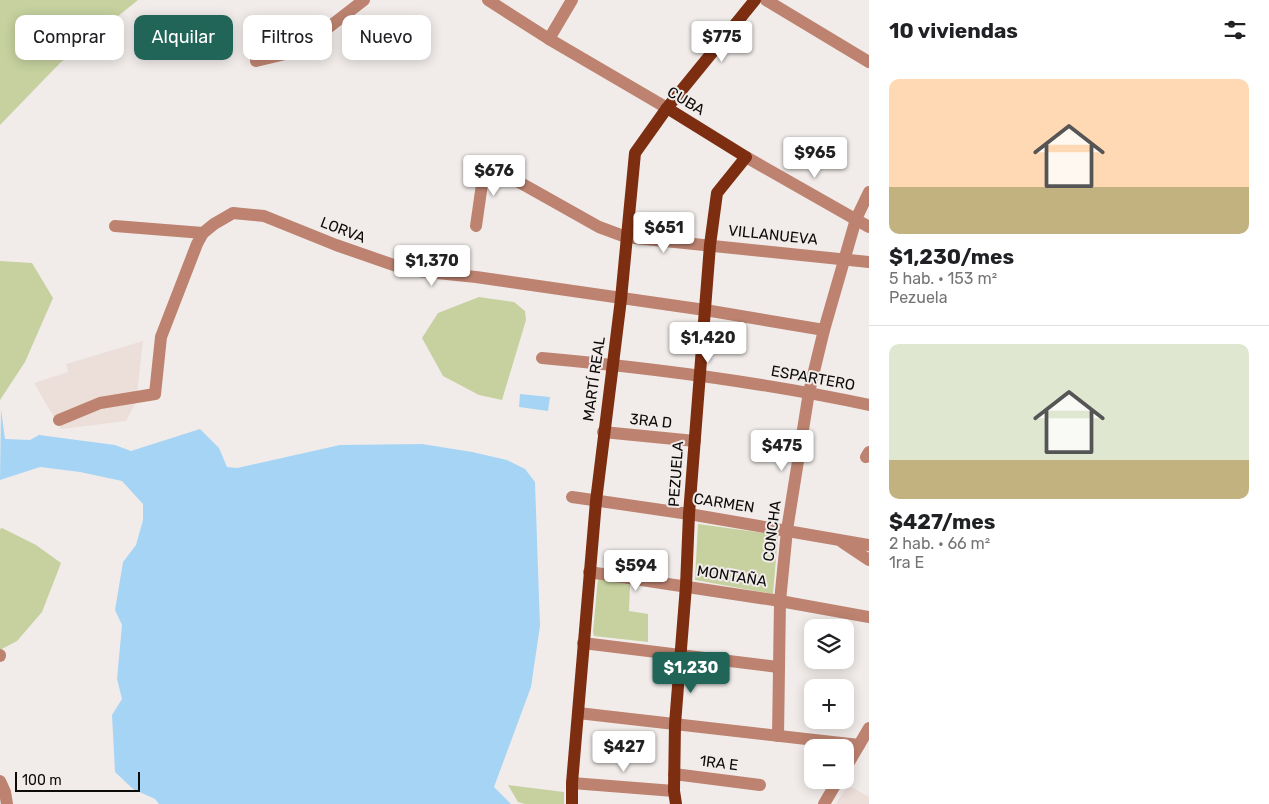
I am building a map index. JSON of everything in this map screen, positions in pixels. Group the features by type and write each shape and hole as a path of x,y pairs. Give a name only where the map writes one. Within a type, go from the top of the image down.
{"main road":[{"name":"MARTÍ REAL","path":"572,804 572,783 589,572 603,432 621,299 636,153 667,108 755,0"},
{"name":"CUBA","path":"667,108 746,156"},
{"name":"PEZUELA","path":"675,798 675,724 710,245 717,193 746,156"}],"street":[{"path":"256,61 298,51 364,0"},
{"name":"CUBA","path":"488,0 549,39 667,108"},
{"path":"549,39 572,0"},
{"path":"766,0 869,62"},
{"name":"CUBA","path":"746,156 869,227"},
{"name":"VILLANUEVA","path":"476,226 485,164 599,226 626,237 869,262"},
{"name":"CONCHA","path":"778,736 780,601 787,530 809,392 824,330 856,219 869,192"},
{"name":"LORVA","path":"59,420 100,402 155,394 161,337 197,244 203,233 233,213 264,216 336,245 408,270 476,277 704,310 824,330"},
{"path":"115,226 203,233"},
{"name":"ESPARTERO","path":"542,358 612,364 809,392 869,405"},
{"name":"3RA D","path":"603,432 695,441"},
{"name":"CARMEN","path":"572,497 690,514 869,545"},
{"path":"839,540 869,560"},
{"name":"MONTAÑA","path":"589,572 780,601 869,617"},
{"path":"583,643 778,667"},
{"path":"578,713 859,745"},
{"path":"854,753 869,729"},
{"name":"1RA E","path":"674,774 760,785"},
{"path":"572,783 675,798"},
{"path":"824,804 833,789"}],"shaded area":[{"path":"143,341 136,402 126,421 61,429 34,383 68,372 66,364"},
{"path":"854,788 869,797 869,804 836,804 845,789"}],"green space":[{"path":"0,0 138,0 119,15 15,15 15,60 64,60 0,125"},
{"path":"0,261 32,263 53,298 25,362 0,400"},
{"path":"479,297 514,302 525,311 526,320 502,400 479,395 443,376 422,338 438,313"},
{"path":"698,524 778,535 773,594 695,580"},
{"path":"2,528 36,545 61,563 42,612 17,641 0,650 0,529"},
{"path":"598,578 630,585 629,611 648,614 648,642 594,636"},
{"path":"508,785 564,792 564,804 525,804 518,802"}],"water":[{"path":"520,394 550,397 548,411 519,407"},
{"path":"1,409 5,439 30,440 39,435 115,445 131,451 200,429 219,448 227,467 237,468 340,445 422,444 507,460 525,469 535,482 540,626 531,687 494,787 511,804 159,804 155,799 133,789 115,772 112,715 122,699 117,679 122,625 115,610 123,562 136,545 143,520 143,504 122,481 80,472 40,467 0,480"}]}
